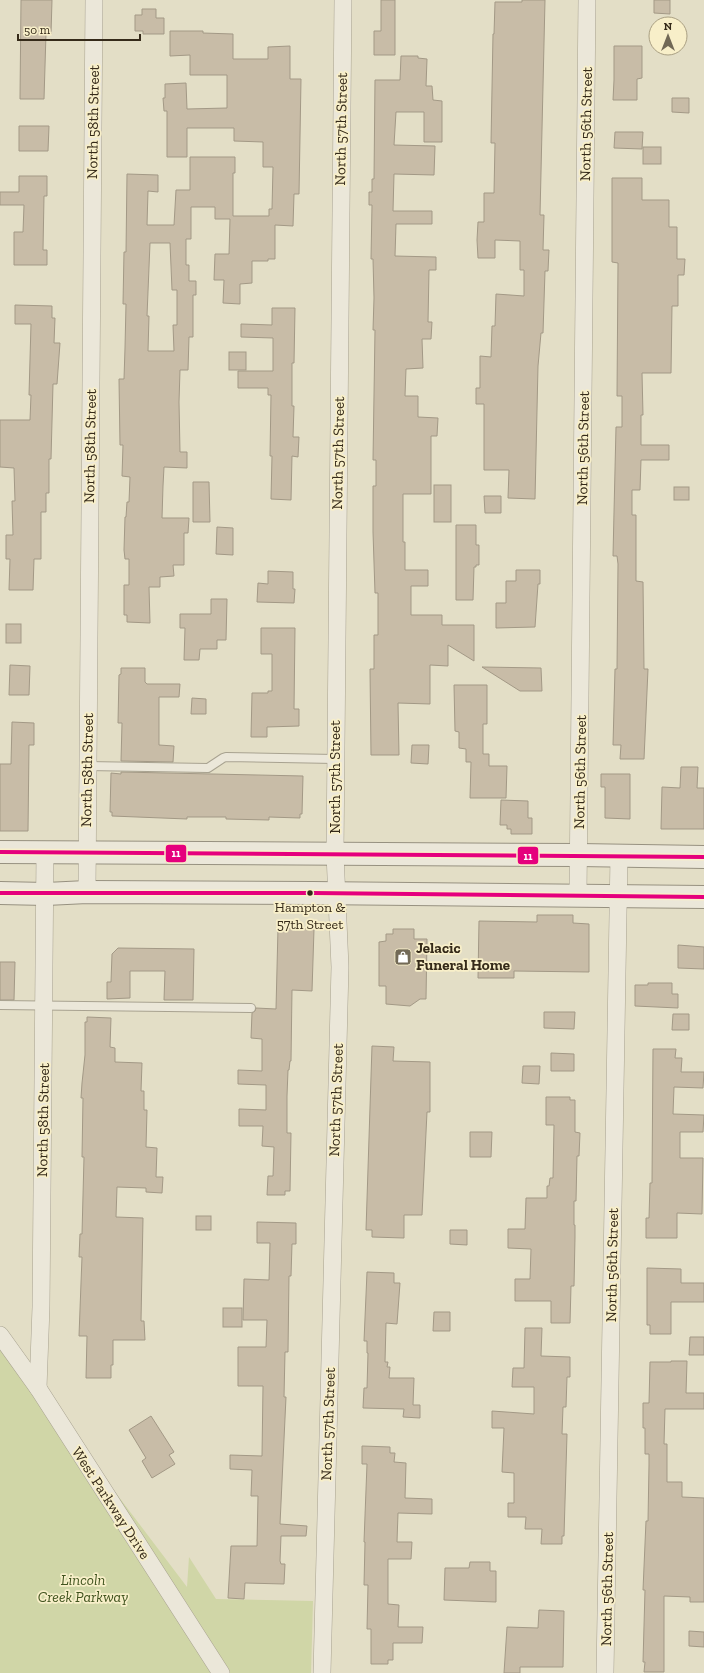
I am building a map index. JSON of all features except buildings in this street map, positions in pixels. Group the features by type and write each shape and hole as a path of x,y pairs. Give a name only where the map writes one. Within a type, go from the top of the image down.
{"main road":[{"path":"0,852 704,857"},
{"path":"0,893 336,893 704,897"}],"street":[{"name":"North 58th Street","path":"87,892 86,853 94,0"},
{"name":"North 57th Street","path":"322,1673 339,983 335,854 335,759 342,0"},
{"name":"North 56th Street","path":"578,895 587,0"},
{"name":"North 58th Street","path":"38,1388 41,1307 46,894 45,852"},
{"name":"North 56th Street","path":"605,1673 619,856"},
{"name":"West Parkway Drive","path":"0,1336 38,1388 221,1673"}],"lane":[{"path":"87,766 208,768 226,757 335,759"},
{"path":"0,1005 251,1008"}],"green space":[{"name":"Lincoln Creek Parkway","path":"0,1340 187,1587 189,1557 216,1599 313,1601 311,1673 0,1673"}],"transit line":[{"name":"11","path":"0,852 704,857"},
{"name":"11","path":"0,893 313,893 704,897"}],"place":[{"name":"Hampton & 57th Street","path":"310,893"},
{"name":"Jelacic Funeral Home","path":"403,957"}]}
